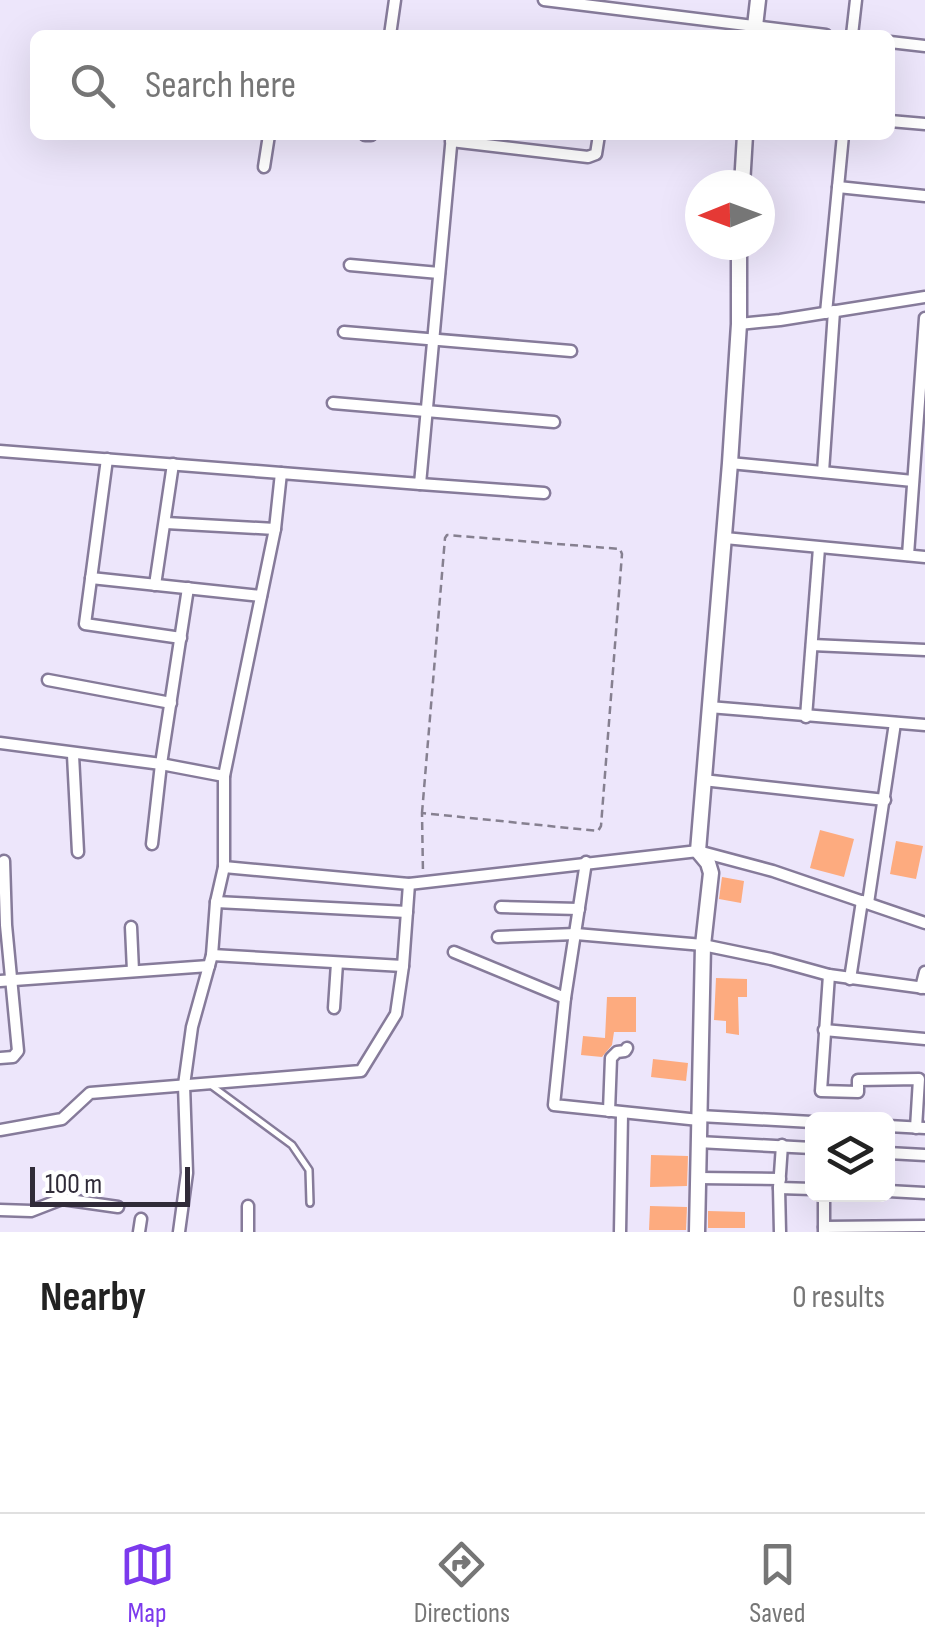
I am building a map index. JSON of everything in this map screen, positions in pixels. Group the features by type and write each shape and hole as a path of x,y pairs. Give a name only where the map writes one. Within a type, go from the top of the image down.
{"main road":[{"path":"754,30 758,0"},
{"path":"743,170 745,140"},
{"path":"697,1232 703,945 711,874 698,851 725,538 739,260"}],"street":[{"path":"391,30 395,0"},
{"path":"544,0 747,30"},
{"path":"853,30 856,0"},
{"path":"895,43 925,46"},
{"path":"895,121 925,124"},
{"path":"264,168 268,140"},
{"path":"420,484 452,140"},
{"path":"466,140 588,157 596,154 598,140"},
{"path":"823,472 843,140"},
{"path":"838,187 925,196"},
{"path":"350,266 439,273"},
{"path":"738,324 925,297"},
{"path":"908,556 921,445 925,318"},
{"path":"344,332 572,351"},
{"path":"333,402 554,422"},
{"path":"0,451 544,494"},
{"path":"107,459 84,624 181,638"},
{"path":"730,463 914,481"},
{"path":"155,585 173,464"},
{"path":"178,1232 187,1173 184,1085 192,1027 211,961 216,902 224,867 224,776 275,529 282,473"},
{"path":"166,523 275,529"},
{"path":"725,538 925,557"},
{"path":"806,717 819,548"},
{"path":"91,578 262,596"},
{"path":"152,844 188,588"},
{"path":"812,645 925,650"},
{"path":"48,680 170,703"},
{"path":"709,707 925,726"},
{"path":"850,979 885,800 895,723"},
{"path":"0,743 224,776"},
{"path":"73,754 78,852"},
{"path":"702,780 885,800"},
{"path":"224,867 410,884 698,851 773,871 925,924"},
{"path":"0,1058 13,1057 18,1050 13,980 3,925 4,861"},
{"path":"586,862 554,1105 622,1114 805,1122"},
{"path":"0,1130 62,1119 90,1092 361,1071 396,1014 410,884"},
{"path":"216,902 408,912"},
{"path":"501,907 578,909"},
{"path":"130,927 133,971"},
{"path":"498,937 576,934 703,945 829,975 923,988 925,972"},
{"path":"454,952 566,998"},
{"path":"0,981 211,961 404,966"},
{"path":"334,1008 337,962"},
{"path":"829,975 822,1091 858,1092 858,1080 919,1080 920,1128 895,1126"},
{"path":"824,1030 925,1039"},
{"path":"609,1111 611,1058 627,1048"},
{"path":"620,1232 622,1114"},
{"path":"698,1142 805,1147"},
{"path":"780,1232 782,1145"},
{"path":"895,1153 925,1155"},
{"path":"698,1178 805,1187"},
{"path":"895,1191 925,1193"},
{"path":"0,1210 31,1212 62,1198 118,1207"},
{"path":"824,1202 824,1230 925,1226"},
{"path":"248,1206 248,1232"},
{"path":"139,1232 142,1218"}],"lane":[{"path":"210,1084 292,1146 309,1170 310,1203"}],"path":[{"path":"422,813 598,831 620,548 447,535 422,813 424,880"}],"building":[{"path":"820,830 854,839 844,877 810,868"},
{"path":"896,841 923,846 916,879 890,874"},
{"path":"722,877 744,881 741,903 719,899"},
{"path":"716,978 747,979 747,997 738,997 739,1035 726,1033 726,1021 714,1020"},
{"path":"607,997 636,997 636,1032 614,1032 612,1045 602,1057 581,1055 583,1036 605,1038"},
{"path":"653,1059 688,1063 686,1081 651,1077"},
{"path":"651,1155 688,1156 687,1186 650,1187"},
{"path":"650,1206 687,1207 686,1230 649,1230"},
{"path":"708,1211 745,1212 745,1228 708,1228"}]}
